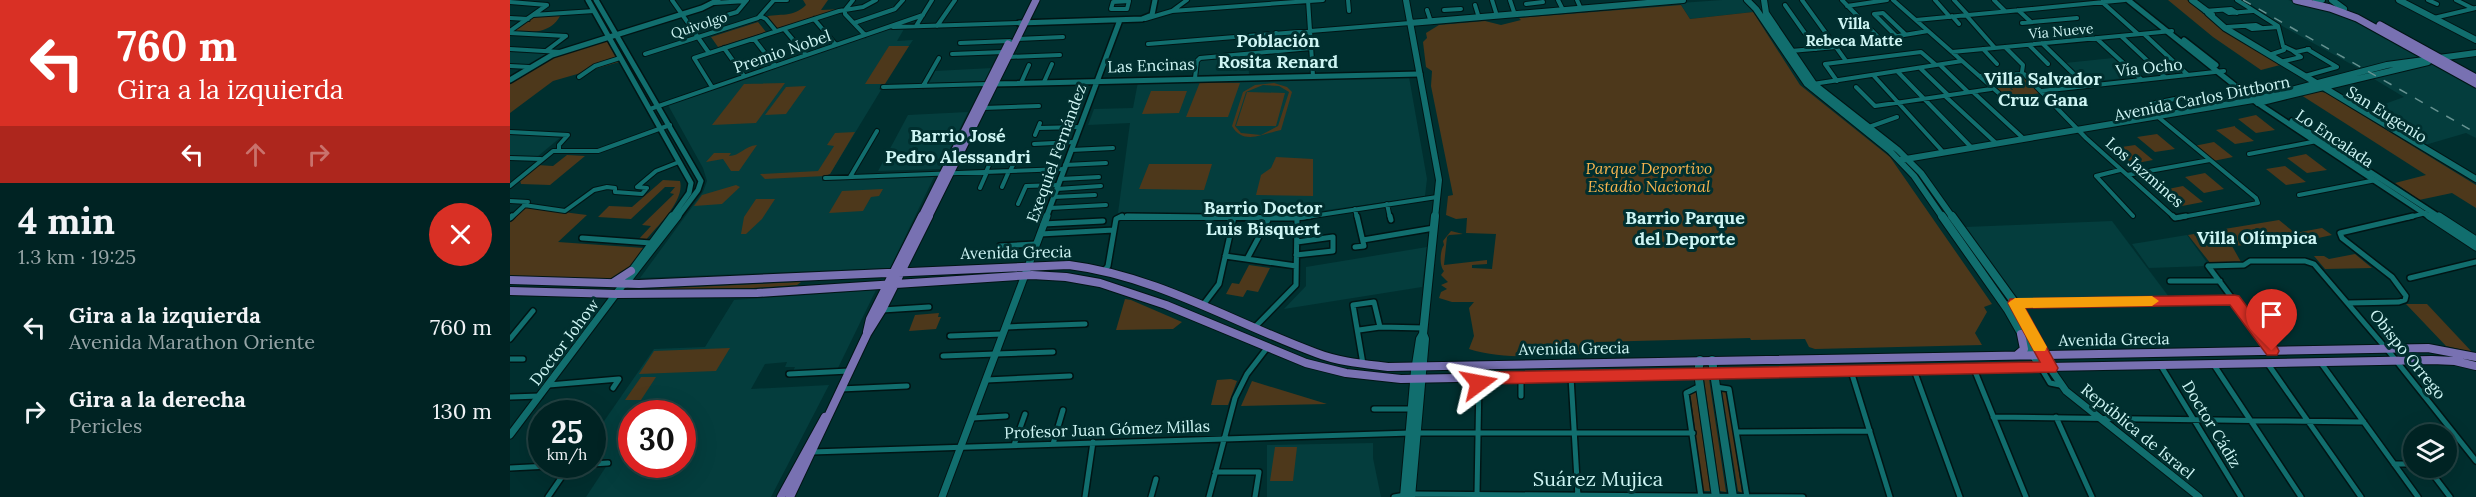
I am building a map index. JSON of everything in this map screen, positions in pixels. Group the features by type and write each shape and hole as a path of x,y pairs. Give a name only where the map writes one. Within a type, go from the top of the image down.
{"main road":[{"path":"1022,23 1030,0"},
{"path":"790,497 808,453 867,334 882,310 898,270 1013,40 1036,0"},
{"path":"1406,0 1438,169 1438,196 1425,339 1419,366 1408,495"},
{"path":"1410,23 1683,0"},
{"path":"1747,0 1756,9 1810,84 1921,173 2015,303 2046,368"},
{"path":"1764,0 1766,13 1810,84"},
{"name":"San Eugenio","path":"2192,0 2235,34"},
{"path":"2296,0 2353,16 2433,59 2476,78"},
{"path":"2316,0 2369,20 2476,84"},
{"path":"2332,0 2344,9"},
{"path":"2399,0 2476,40"},
{"name":"San Eugenio","path":"2207,12 2217,23 2282,64 2476,179"},
{"name":"Avenida Carlos Dittborn","path":"1906,161 2258,101 2433,59 2476,52"},
{"name":"San Eugenio","path":"2282,64 2305,76 2476,184"},
{"path":"947,174 983,108 992,84"},
{"name":"Avenida Carlos Dittborn","path":"2159,118 2200,109 2258,101"},
{"path":"1842,109 1898,150 2004,304 2021,334 2039,355"},
{"name":"Avenida Carlos Dittborn","path":"1924,158 2081,131"},
{"path":"1898,150 1924,158 1919,165 1921,173"},
{"path":"1926,193 1935,192"},
{"name":"Avenida Grecia","path":"510,280 624,284 898,270 1062,265 1104,271 1203,305 1317,354 1363,364 1419,366 2439,348 2475,364"},
{"path":"606,283 620,279 631,271"},
{"name":"Avenida Grecia","path":"510,291 617,294 757,293 1025,275 1056,275 1095,282 1191,315 1304,362 1338,371 1376,377 1418,379 1698,373 1715,380 1725,373 2397,361 2448,361 2475,364"},
{"path":"867,334 870,319 892,284"},
{"path":"2011,315 2022,315"},
{"path":"2017,355 2024,349 2021,334"},
{"path":"1700,360 1698,373 1716,497"},
{"path":"1712,360 1733,497"},
{"path":"1414,433 1413,410 1418,379"},
{"path":"781,497 808,453"}],"street":[{"path":"588,0 690,180 691,188 655,243 631,271 624,284"},
{"path":"596,0 689,158 701,185 624,284"},
{"path":"672,1 680,0"},
{"path":"776,31 766,19 760,16 774,0 788,0"},
{"path":"845,10 853,0"},
{"path":"712,87 694,59 814,19 872,4 876,0"},
{"path":"854,23 896,9 903,0"},
{"path":"916,26 932,0"},
{"path":"937,26 955,0"},
{"path":"1141,19 1151,16 1155,0"},
{"path":"887,27 1141,19 1156,17 1172,11 1187,0"},
{"path":"1248,0 1248,6"},
{"path":"1172,11 1323,0"},
{"path":"1348,0 1349,11"},
{"path":"1492,0 1497,16"},
{"path":"1510,0 1515,15"},
{"path":"1558,0 1563,10"},
{"path":"1577,0 1581,9"},
{"path":"1595,0 1598,7"},
{"path":"1802,0 1846,61"},
{"path":"1842,0 1880,39 1928,31"},
{"path":"1847,6 1887,0"},
{"path":"1893,0 1991,89 2003,97"},
{"path":"1935,0 1959,24"},
{"path":"1954,0 1995,48"},
{"path":"1994,0 2006,11"},
{"path":"1916,20 2127,0"},
{"name":"Lo Encalada","path":"2127,0 2258,101 2377,180 2476,240"},
{"name":"Lo Encalada","path":"2134,0 2169,31"},
{"path":"2237,0 2278,27 2283,52 2268,55"},
{"path":"2428,0 2437,4"},
{"path":"2456,0 2474,8"},
{"path":"672,1 709,53"},
{"path":"510,80 529,67 561,52 716,1 747,1"},
{"path":"690,26 737,12 747,1"},
{"path":"1129,1 1127,9 1118,9 1111,9 1113,2 1129,1"},
{"path":"1308,1 1313,75"},
{"path":"2046,1 2051,7"},
{"path":"510,2 547,4 510,32"},
{"path":"1527,3 1542,2"},
{"path":"2102,2 2188,75"},
{"path":"1536,3 1540,12"},
{"path":"1475,4 1479,18"},
{"path":"1785,5 1816,49"},
{"path":"1141,19 1153,7"},
{"path":"2434,18 2474,8"},
{"path":"533,15 601,9"},
{"path":"1117,20 1118,9"},
{"path":"1444,10 1461,9"},
{"path":"845,10 845,14 865,35"},
{"path":"1427,10 1431,22"},
{"path":"1451,10 1455,20"},
{"path":"2018,10 2031,22"},
{"path":"2207,12 2255,11"},
{"path":"1896,36 1874,14 1883,13 1905,34"},
{"path":"1129,20 1146,14"},
{"name":"Premio Nobel","path":"650,109 923,15"},
{"name":"Quivolgo","path":"645,54 760,16"},
{"path":"510,18 528,19"},
{"path":"2022,23 2077,18"},
{"path":"814,19 836,45"},
{"name":"Exequiel Fernández","path":"942,497 1097,81 1117,20"},
{"path":"1148,44 1410,23"},
{"path":"2227,27 2246,26 2251,29 2278,27"},
{"path":"784,29 806,55"},
{"name":"Vía Nueve","path":"1952,52 2169,31"},
{"path":"510,32 566,36 546,51"},
{"path":"1276,33 1276,51"},
{"path":"2121,36 2165,78"},
{"path":"960,43 1063,37"},
{"path":"2096,38 2142,80"},
{"path":"754,39 775,66"},
{"path":"2042,43 2086,86"},
{"path":"2029,45 2048,64"},
{"path":"2282,64 2301,57 2283,46"},
{"path":"1791,51 1836,47"},
{"name":"Los Jazmines","path":"2005,47 2023,65 2022,72 2126,175 2173,217 2179,219 2257,204 2259,201 2210,160"},
{"path":"724,48 744,76"},
{"path":"1195,78 1199,58 1311,48"},
{"path":"510,49 561,52"},
{"path":"1983,49 1997,64"},
{"path":"2293,51 2309,49 2337,67 2305,76"},
{"path":"1837,81 1825,64 1922,52 1968,92"},
{"path":"952,54 1060,55"},
{"path":"579,77 595,66 628,56"},
{"path":"923,86 939,58"},
{"path":"1810,84 1962,61"},
{"path":"1044,82 1052,64"},
{"path":"1021,83 1029,65"},
{"path":"510,66 529,67"},
{"path":"1920,68 1996,144"},
{"path":"1897,71 1922,100 1972,148"},
{"path":"1979,76 2022,72"},
{"name":"Vía Ocho","path":"2041,91 2221,72"},
{"name":"Las Encinas","path":"883,87 1420,74"},
{"path":"1873,75 1944,153"},
{"path":"1856,87 1875,106 1991,89"},
{"path":"640,91 648,89"},
{"path":"1973,92 2012,130 2025,139"},
{"path":"2150,104 2185,97 2200,109"},
{"path":"1024,106 1028,98"},
{"path":"1006,107 1010,99"},
{"path":"983,108 1039,106"},
{"path":"1869,127 1897,117"},
{"path":"2159,118 2210,160"},
{"path":"1035,135 1040,123"},
{"path":"510,186 519,182 551,152 559,149 594,151 670,125"},
{"path":"1038,128 1080,127"},
{"path":"850,177 877,131"},
{"path":"510,132 568,135 559,144 559,149"},
{"path":"2248,154 2318,141"},
{"path":"1034,144 1074,142"},
{"path":"1071,150 1113,148"},
{"path":"980,188 993,156"},
{"path":"510,158 541,159"},
{"path":"525,205 566,211 592,190 601,187 615,188 615,192 642,194 647,188 637,187 654,172 689,158"},
{"path":"1002,188 1016,159"},
{"path":"2126,175 2210,160"},
{"path":"825,178 1010,171 1106,164"},
{"path":"2121,170 2096,176 2133,216"},
{"path":"1018,204 1026,186 1058,184 1099,177"},
{"path":"2299,195 2377,180"},
{"path":"1058,184 1101,186"},
{"path":"1054,197 1095,195"},
{"path":"1104,271 1108,266 1116,219 1127,215 1297,218 1438,196"},
{"path":"510,201 528,202 510,218"},
{"path":"1387,204 1391,220"},
{"path":"1050,208 1106,205"},
{"path":"1354,209 1364,246 1355,247"},
{"path":"2348,303 2399,302 2405,300 2406,296 2394,278 2340,235 2344,230 2429,213"},
{"name":"Lo Encalada","path":"2429,213 2476,247"},
{"path":"1203,305 1219,284 1234,217"},
{"path":"1247,259 1269,218"},
{"path":"1254,328 1294,290 1297,218"},
{"path":"1043,224 1103,220"},
{"path":"1363,240 1435,228"},
{"path":"1040,234 1114,230"},
{"path":"1296,255 1333,251 1333,237 1297,242"},
{"path":"582,238 655,243"},
{"path":"1000,246 1036,244"},
{"path":"1225,256 1296,266"},
{"name":"Obispo Orrego","path":"2220,281 2208,266 2244,265 2250,261 2305,261 2316,266 2397,361 2476,461"},
{"path":"2410,278 2476,262"},
{"path":"2170,281 2220,281 2272,351"},
{"name":"Doctor Johow","path":"510,435 624,284"},
{"path":"2004,304 2234,300"},
{"path":"1363,364 1353,305 1374,302 1380,327"},
{"path":"882,310 929,307"},
{"path":"510,339 533,311"},
{"path":"950,336 1085,324"},
{"path":"1359,330 1380,327 1424,331"},
{"path":"1209,497 1224,438 1241,386 1267,348"},
{"path":"943,356 1053,352"},
{"path":"510,359 523,359"},
{"path":"2321,363 2418,497"},
{"path":"2268,364 2361,497"},
{"path":"2214,365 2301,497"},
{"name":"Doctor Cádiz","path":"2161,366 2241,497"},
{"name":"República de Israel","path":"2046,368 2060,385 2199,497"},
{"path":"1974,369 2025,497"},
{"path":"1914,370 1960,497"},
{"path":"789,374 849,371"},
{"path":"1851,371 1890,497"},
{"path":"986,380 1070,376"},
{"path":"1521,377 1521,396"},
{"path":"1571,377 1578,496"},
{"path":"1479,378 1480,495"},
{"path":"549,385 571,384 583,380 619,379 613,388"},
{"path":"1715,380 1729,389 1747,497"},
{"path":"840,389 907,386"},
{"path":"1700,386 1686,393 1701,497"},
{"path":"510,397 540,396"},
{"path":"1374,409 1413,410"},
{"path":"1053,444 1063,410"},
{"path":"1014,445 1025,414"},
{"path":"972,418 1006,416"},
{"path":"1993,417 2364,422"},
{"path":"2056,417 2092,497"},
{"path":"1737,432 1870,431"},
{"name":"Profesor Juan Gómez Millas","path":"808,453 1414,433 1693,434"},
{"path":"1085,497 1093,442"},
{"path":"2394,464 2403,464"},
{"path":"510,468 528,467"},
{"path":"1215,472 1259,472 1255,497"},
{"path":"548,497 561,478"},
{"path":"2436,478 2450,497"},
{"path":"1151,497 1156,479"},
{"name":"Suárez Mujica","path":"1394,497 1480,495 1803,497"}],"shaded area":[{"path":"1743,0 1753,12 1690,19 1680,3"},
{"path":"2244,0 2288,0 2340,13 2476,88 2476,138 2466,133 2425,145 2368,110 2404,97 2374,79 2376,78 2284,27"},
{"path":"904,29 897,41 913,40 879,89 881,90 830,174 826,174 822,181 934,177 890,268 640,278 703,192 707,181 703,168 668,105 886,30"},
{"path":"510,49 556,52 528,66 510,65"},
{"path":"1248,55 1249,74 1198,75 1200,60"},
{"path":"2113,58 2134,77 2086,82 2065,63"},
{"path":"992,68 987,81 929,83 935,71"},
{"path":"1409,77 1427,179 1425,196 1292,215 1118,213 1130,123 1088,125 1094,109 1133,108 1138,82"},
{"path":"968,112 940,169 878,171 908,115"},
{"path":"510,134 561,137 537,157 510,155"},
{"path":"2112,221 2172,301 2029,303 2016,297 1965,227"},
{"path":"2187,235 2208,264 2207,266 2149,268 2132,244"},
{"path":"1427,247 1422,287 1284,309 1306,286 1306,267"},
{"path":"876,290 837,370 792,373 795,367 785,367 787,362 765,364 751,389 829,385 771,497 586,497 598,478 606,478 606,467 611,459 606,459 606,418 618,401 618,478 696,478 696,400 619,400 654,349 705,347 734,300"},
{"path":"1373,443 1373,458 1381,497 1267,497 1267,445"}],"green space":[{"path":"803,0 828,0 821,10 844,9 781,27 782,29 776,31 764,17 796,12 806,5"},
{"path":"2168,0 2187,0 2221,29 2280,65 2261,70 2213,37"},
{"name":"Parque Deportivo Estadio Nacional","path":"1681,5 1690,19 1753,12 1800,85 1890,157 1992,304 1984,307 1987,312 1975,333 1982,345 1815,349 1809,347 1805,339 1751,340 1750,338 1596,342 1596,350 1592,353 1546,356 1499,355 1469,349 1474,336 1469,308 1474,302 1452,302 1439,298 1441,292 1447,289 1441,285 1448,282 1441,275 1444,271 1441,262 1443,241 1451,231 1463,234 1447,237 1444,265 1487,260 1487,264 1472,265 1472,268 1492,269 1496,234 1466,233 1467,218 1456,219 1446,215 1448,196 1453,195 1431,86 1432,71 1426,67 1423,42 1427,38 1426,33 1439,25 1485,21 1501,25 1521,20 1519,18"},
{"path":"561,14 557,21 546,29 533,32 512,32 534,16"},
{"path":"758,22 766,32 718,47 711,37"},
{"path":"606,39 619,62 553,81 510,113 510,82 545,59"},
{"path":"889,46 909,46 885,84 865,84"},
{"path":"2000,78 2013,90 2004,80 2014,79 2024,89 2016,79 2025,78 2041,93 2002,98 1985,80"},
{"path":"1200,82 1240,83 1228,117 1186,117"},
{"path":"785,83 756,123 712,125 744,84"},
{"path":"1274,83 1287,87 1292,92 1281,130 1255,137 1248,137 1237,132 1232,126 1243,92 1255,85","holes":["1263,85 1279,86 1289,92 1278,126 1261,135 1241,133 1235,126 1246,92"]},
{"path":"806,86 786,114 765,115 786,87"},
{"path":"1151,91 1187,91 1179,113 1142,114"},
{"path":"2318,91 2326,93 2476,185 2476,208 2452,193 2419,200 2395,183 2426,175 2301,95"},
{"path":"1247,92 1285,93 1276,126 1236,126"},
{"path":"2256,115 2275,130 2256,133 2238,119"},
{"path":"2235,126 2254,141 2235,144 2216,130"},
{"path":"855,132 830,174 765,179 760,174 818,171 834,146 827,145 835,133"},
{"path":"2157,134 2175,149 2155,152 2137,137"},
{"path":"2214,142 2233,157 2213,161 2194,146"},
{"path":"757,145 739,171 731,171 723,159 706,162 714,153 731,153 729,156 733,156"},
{"path":"2135,145 2153,160 2132,164 2115,148"},
{"path":"2306,154 2327,170 2307,173 2287,158"},
{"path":"567,155 585,156 550,185 521,184 520,180 537,165 553,166"},
{"path":"1276,157 1313,159 1313,196 1256,195 1261,175 1271,168"},
{"path":"1149,164 1212,164 1204,190 1139,189"},
{"path":"2285,166 2306,182 2286,185 2266,169"},
{"path":"2205,173 2224,189 2204,193 2185,177"},
{"path":"663,180 680,181 678,197 675,205 646,240 638,240 651,226 642,225 674,194 670,193 675,187 665,187 631,219 598,217 609,206 632,207"},
{"path":"736,185 740,187 722,204 694,206 702,195"},
{"path":"2183,186 2203,202 2182,206 2163,190"},
{"path":"883,189 879,196 871,197 863,211 829,213 842,191"},
{"path":"756,199 775,199 762,219 746,234 741,234 744,217"},
{"path":"526,206 587,215 558,242 644,248 623,276 611,281 510,278 510,220"},
{"path":"2279,220 2295,233 2322,228 2332,235 2295,241 2232,246 2241,262 2211,264 2188,235"},
{"path":"2355,254 2372,268 2325,269 2314,256 2324,256 2329,259"},
{"path":"1249,265 1270,268 1258,292 1247,290 1243,297 1226,294 1232,283 1239,284"},
{"path":"801,282 797,285 753,288 628,290"},
{"path":"1125,299 1182,322 1173,329 1116,330"},
{"path":"2406,304 2427,304 2472,352 2446,346"},
{"path":"939,313 938,317 941,317 936,329 909,331 915,315"},
{"path":"730,348 716,371 639,374 654,351"},
{"path":"641,377 656,377 641,400 625,400"},
{"path":"1704,379 1709,379 1726,492 1720,491"},
{"path":"1217,380 1237,381 1228,405 1211,405"},
{"path":"1252,381 1327,404 1241,406"},
{"path":"1690,391 1696,392 1710,491 1703,491"},
{"path":"1722,391 1727,391 1742,493 1738,491"},
{"path":"1275,447 1297,447 1293,481 1270,481"}],"railway":[{"path":"2243,0 2476,133"}],"slow traffic":[{"path":"2039,347 2015,303 2152,301"}],"district":[{"name":"Villa Rebeca Matte","path":"1854,32"},
{"name":"Población Rosita Renard","path":"1278,51"},
{"name":"Villa Salvador Cruz Gana","path":"2043,89"},
{"name":"Barrio José Pedro Alessandri","path":"958,146"},
{"name":"Barrio Doctor Luis Bisquert","path":"1263,218"},
{"name":"Barrio Parque del Deporte","path":"1685,228"},
{"name":"Villa Olímpica","path":"2257,238"}],"route":[{"path":"1479,383 1479,378 2050,368 2015,303 2234,300 2272,351"}]}
